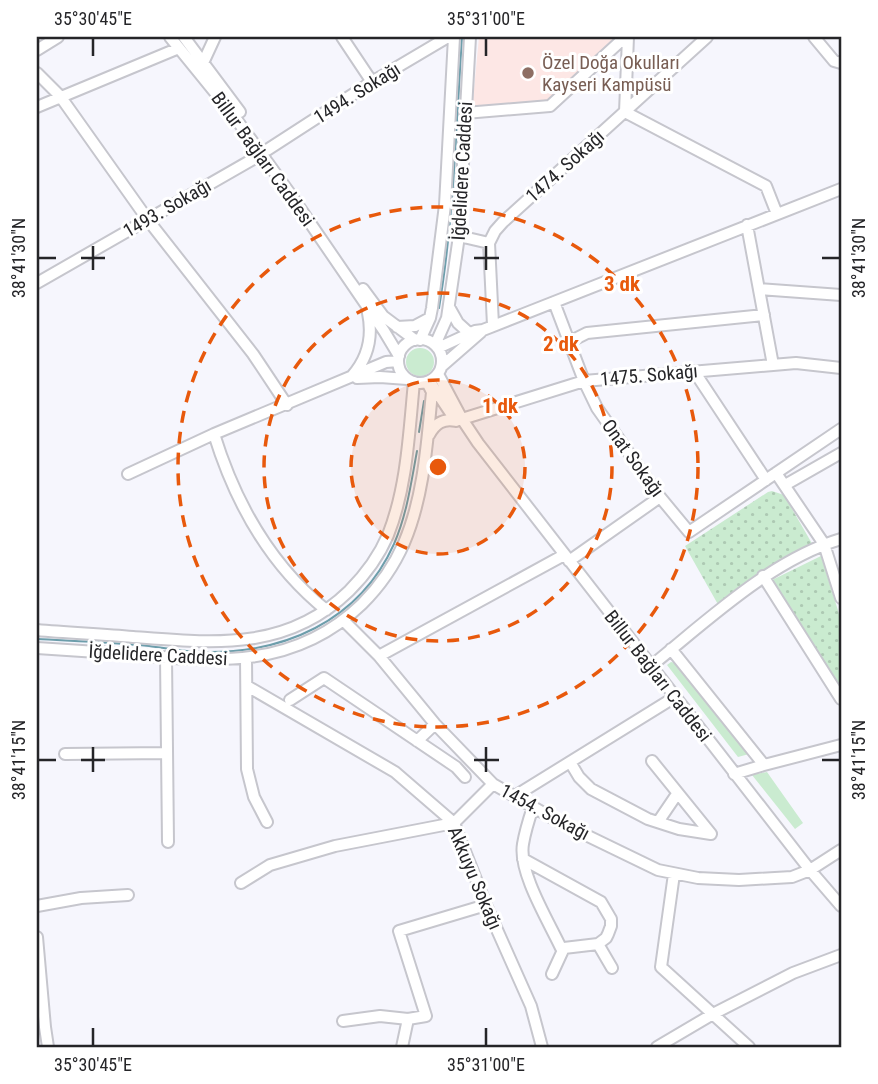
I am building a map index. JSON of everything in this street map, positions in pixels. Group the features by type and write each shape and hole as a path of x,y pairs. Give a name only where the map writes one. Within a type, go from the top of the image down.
{"street":[{"path":"37,50 58,37"},
{"name":"Billur Bağları Caddesi","path":"170,37 294,187 354,282"},
{"name":"Billur Bağları Caddesi","path":"184,37 264,152"},
{"path":"203,63 215,37"},
{"path":"342,37 372,82"},
{"name":"1494. Sokağı","path":"264,152 372,82 448,37"},
{"name":"İğdelidere Caddesi","path":"417,340 430,318 439,263 445,205 454,37"},
{"name":"İğdelidere Caddesi","path":"436,346 447,318 458,236 470,37"},
{"path":"465,113 550,106 627,37"},
{"path":"627,37 625,112 766,186 777,214"},
{"name":"1474. Sokağı","path":"489,243 503,222 707,37"},
{"path":"814,37 834,61 841,63"},
{"path":"37,107 179,48"},
{"path":"37,73 60,96 148,220 253,354 287,405"},
{"name":"1493. Sokağı","path":"37,283 264,152"},
{"path":"436,346 488,328 841,188"},
{"path":"747,225 774,365"},
{"path":"458,236 489,243 488,328"},
{"path":"354,282 399,359 400,369 410,380"},
{"path":"354,282 396,327 417,340 428,341 436,346 442,357 434,376"},
{"path":"759,289 841,295"},
{"name":"Onat Sokağı","path":"554,302 597,408 660,497 689,532 766,480"},
{"path":"351,378 361,365 370,344 371,330 367,307"},
{"path":"449,307 458,323 469,334"},
{"path":"569,342 587,333 764,315"},
{"path":"396,327 415,326 430,318"},
{"path":"351,378 410,380 434,376 458,351 488,328"},
{"path":"399,359 405,346 417,340"},
{"path":"128,474 214,434 386,362 399,359"},
{"name":"1475. Sokağı","path":"427,441 431,432 442,421 459,420 584,381 796,363 841,368"},
{"path":"694,371 766,480 841,429"},
{"name":"Billur Bağları Caddesi","path":"434,376 459,420 734,774 841,906"},
{"name":"İğdelidere Caddesi","path":"37,648 198,660 246,658 295,647 318,637 343,620 376,589 393,566 408,531 425,454 434,376"},
{"name":"İğdelidere Caddesi","path":"37,629 227,642 278,634 299,626 326,610 353,587 370,566 383,546 391,526 405,466 410,380"},
{"path":"214,434 232,485 261,538 292,579 326,610"},
{"path":"408,439 425,454"},
{"path":"785,485 841,453"},
{"path":"776,473 824,544 841,598"},
{"path":"379,656 567,558 660,497"},
{"path":"651,666 763,576 824,544 841,539"},
{"path":"763,576 841,699"},
{"name":"1454. Sokağı","path":"343,620 379,656 435,724 494,784 561,822 658,870 698,878 739,880 792,877 810,870 841,850"},
{"path":"671,649 764,765"},
{"path":"166,657 168,842"},
{"path":"246,658 247,769 254,797 267,822"},
{"path":"290,700 324,678 456,767 465,777"},
{"name":"Akkuyu Sokağı","path":"247,686 395,772 454,823 486,905 531,1006 542,1047"},
{"path":"515,796 675,697"},
{"path":"417,741 435,724"},
{"path":"734,774 841,745"},
{"path":"65,754 167,753"},
{"path":"570,762 579,777 591,789 648,819 679,829 711,834 652,761"},
{"path":"241,883 270,865 335,846 454,823 494,784"},
{"path":"659,822 677,794"},
{"path":"523,859 601,902 611,919 606,938 598,944 561,948 527,877 523,859 522,846 533,807"},
{"path":"674,874 661,967 749,1047"},
{"path":"37,906 81,898 128,895"},
{"path":"344,1021 380,1016 426,1016 399,931 486,905"},
{"path":"37,937 48,1047"},
{"path":"598,944 612,968"},
{"path":"552,974 564,948"},
{"path":"657,1047 713,1014 793,973 841,955"},
{"path":"402,1047 408,1018"}],"shaded area":[{"name":"Özel Doğa Okulları Kayseri Kampüsü","path":"479,37 618,37 548,103 472,110"}],"green space":[{"path":"420,348 430,352 434,362 430,372 420,376 410,372 406,362 410,352"},
{"path":"772,491 784,495 814,547 720,608 685,546"},
{"path":"821,556 841,620 841,695 772,580"},
{"path":"676,663 749,754 738,757 667,665"},
{"path":"767,772 803,823 795,829 752,775"}],"waterway":[{"path":"439,308 451,207 462,37"},
{"path":"419,432 424,401"},
{"path":"37,639 195,652 232,651 261,647 315,628 339,613 361,594 379,571 394,544 402,521 417,451"}],"place":[{"name":"Özel Doğa Okulları Kayseri Kampüsü","path":"528,73"}]}
